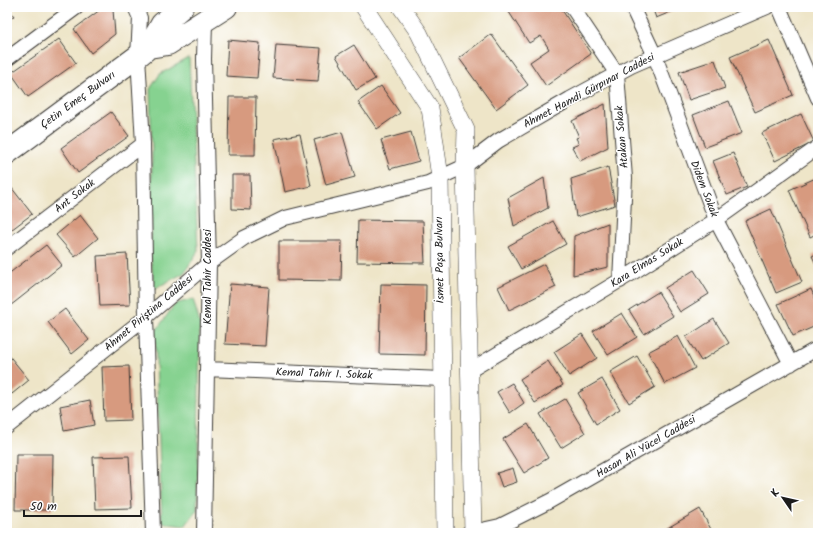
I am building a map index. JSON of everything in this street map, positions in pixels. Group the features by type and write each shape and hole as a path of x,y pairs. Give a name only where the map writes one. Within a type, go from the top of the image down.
{"main road":[{"name":"Çetin Emeç Bulvarı","path":"7,153 144,51 162,24 182,7"},
{"name":"Çetin Emeç Bulvarı","path":"144,51 168,44 226,7"}],"street":[{"path":"7,59 77,7"},
{"path":"135,7 140,18 144,51 143,144 146,317 153,533"},
{"name":"İsmet Paşa Bulvarı","path":"364,7 430,108 440,177 445,533"},
{"path":"401,7 419,33 466,130 465,166 471,533"},
{"name":"Atakan Sokak","path":"572,7 616,74 625,178 620,281"},
{"name":"Didem Sokak","path":"632,7 655,56 716,220 791,364"},
{"name":"Ahmet Hamdi Gürpınar Caddesi","path":"440,177 465,166 498,141 616,74 767,7"},
{"path":"779,7 818,98"},
{"name":"Kemal Tahir Caddesi","path":"204,533 209,262 204,59 205,21"},
{"name":"Ant Sokak","path":"7,248 143,144"},
{"name":"Kara Elmas Sokak","path":"469,371 620,281 716,220 818,147"},
{"name":"Ahmet Piriştina Caddesi","path":"7,427 146,317 209,262 244,238 285,218 428,183 440,177"},
{"name":"Hasan Ali Yücel Caddesi","path":"471,533 500,526 550,501 818,348"},
{"name":"Kemal Tahir 1. Sokak","path":"206,369 442,379"}],"green space":[{"path":"189,58 198,251 184,273 154,289 151,257 152,152 150,89 160,74"},
{"path":"193,299 200,324 197,510 185,526 162,523 155,332 175,304"}],"building":[{"path":"7,7 14,16 7,21"},
{"path":"104,7 111,7 113,10 115,34 91,53 74,29"},
{"path":"510,7 560,7 591,54 546,86 530,62 549,49 541,36 529,43 507,9"},
{"path":"652,7 683,7 656,18"},
{"path":"491,34 528,85 496,109 459,58"},
{"path":"59,39 76,63 28,97 11,73"},
{"path":"228,40 260,43 257,78 226,76"},
{"path":"769,40 793,95 755,112 730,57"},
{"path":"276,45 321,48 318,81 273,78"},
{"path":"354,45 375,79 356,90 336,56"},
{"path":"715,60 725,88 689,100 679,72"},
{"path":"381,86 400,113 377,129 358,102"},
{"path":"229,97 256,97 255,155 228,155"},
{"path":"729,101 742,133 705,147 693,115"},
{"path":"605,104 608,147 580,161 572,147 579,144 576,138 579,137 572,121"},
{"path":"111,112 129,136 78,173 61,148"},
{"path":"801,114 814,142 775,161 762,133"},
{"path":"342,132 355,177 326,185 314,140"},
{"path":"411,132 419,161 390,169 381,140"},
{"path":"300,134 311,186 285,192 274,139"},
{"path":"733,153 747,187 727,195 713,161"},
{"path":"608,167 615,205 576,217 571,179"},
{"path":"232,175 250,175 251,210 232,209"},
{"path":"818,177 818,233 810,237 789,190"},
{"path":"544,178 548,208 514,226 508,198"},
{"path":"11,187 32,214 7,233 7,190"},
{"path":"771,209 802,282 776,293 745,221"},
{"path":"80,215 98,238 75,257 56,235"},
{"path":"358,220 423,221 425,263 357,262"},
{"path":"553,221 566,244 521,269 508,246"},
{"path":"608,223 608,267 573,275 574,236"},
{"path":"279,241 342,241 341,281 279,280"},
{"path":"46,245 62,265 10,306 7,302 7,275"},
{"path":"818,253 818,268 812,256"},
{"path":"127,254 130,305 100,306 97,256"},
{"path":"544,264 556,287 509,310 498,287"},
{"path":"694,270 709,294 680,312 665,288"},
{"path":"230,284 269,287 265,346 225,344"},
{"path":"381,284 426,285 425,355 379,354"},
{"path":"811,289 818,305 818,325 793,336 778,304"},
{"path":"658,292 673,316 644,334 629,310"},
{"path":"65,309 89,340 72,354 48,322"},
{"path":"622,313 637,337 608,355 593,331"},
{"path":"714,319 729,343 701,361 686,337"},
{"path":"582,334 597,358 569,376 554,352"},
{"path":"678,336 695,368 665,384 648,352"},
{"path":"7,353 29,380 12,394 7,388"},
{"path":"637,356 655,387 629,403 610,372"},
{"path":"548,361 563,385 535,403 520,379"},
{"path":"129,366 131,420 104,421 102,367"},
{"path":"602,379 620,409 596,424 578,393"},
{"path":"512,383 524,403 510,413 497,392"},
{"path":"565,399 585,433 561,448 540,414"},
{"path":"90,400 94,425 64,431 60,406"},
{"path":"528,424 548,458 524,473 503,439"},
{"path":"16,454 53,454 52,510 15,510"},
{"path":"129,456 132,508 95,509 93,457"},
{"path":"513,468 517,482 502,487 497,473"},
{"path":"700,509 713,533 659,533"}]}
